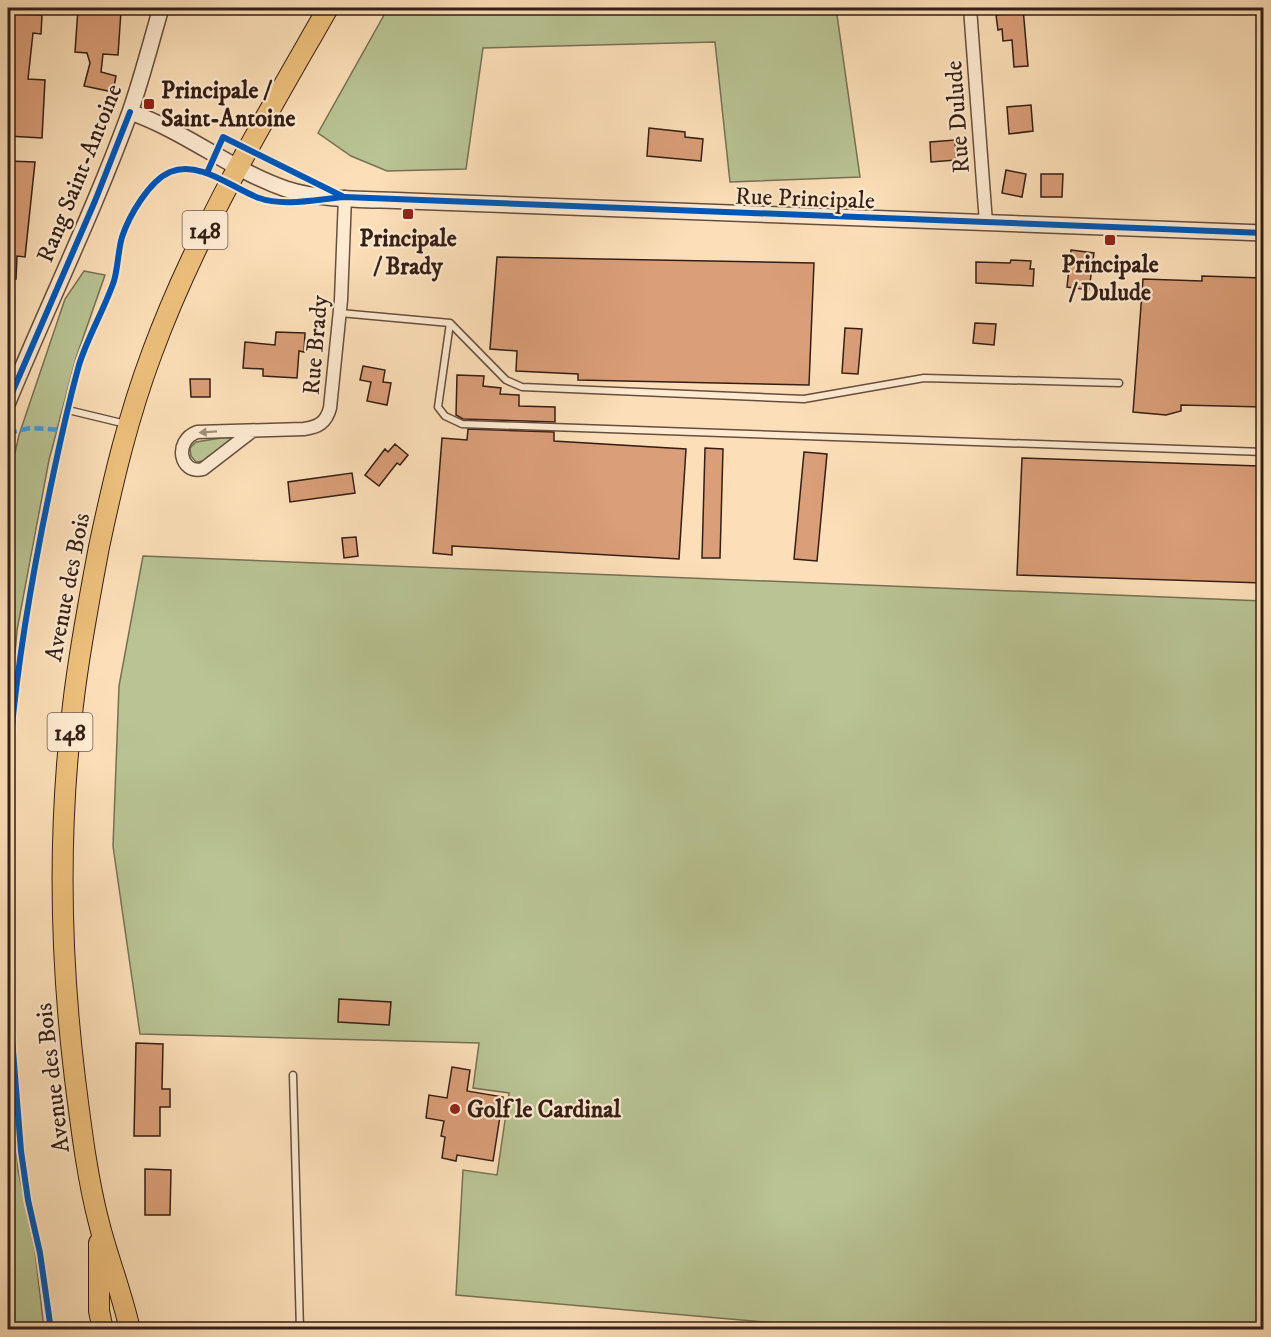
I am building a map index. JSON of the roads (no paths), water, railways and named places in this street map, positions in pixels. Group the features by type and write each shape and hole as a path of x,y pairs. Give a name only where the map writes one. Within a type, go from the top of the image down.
{"main road":[{"name":"Avenue des Bois","path":"130,1329 99,1222 75,1082 68,1010 64,916 65,802 72,708 81,645 115,471 152,353 176,293 238,167 328,8"},
{"name":"Avenue des Bois","path":"99,1222 99,1311 103,1329"}],"street":[{"name":"Rang Saint-Antoine","path":"8,402 95,201 130,112 161,8"},
{"name":"Rue Dulude","path":"970,8 986,223"},
{"name":"Rue Principale","path":"130,112 238,167 291,190 345,197 1263,233"},
{"name":"Rue Brady","path":"251,432 203,469 191,468 183,458 183,445 192,434 202,431 251,432 315,427 326,418 330,408 340,313 345,197"}],"lane":[{"path":"340,313 450,322 506,380 522,387 804,399 924,378 1119,383"},
{"path":"450,322 438,407 445,416 462,424 1263,452"},
{"path":"68,410 128,424"},
{"path":"293,1075 300,1329"}],"place":[{"name":"Principale / Saint-Antoine","path":"149,104"},
{"name":"Principale / Brady","path":"408,214"},
{"name":"Principale / Dulude","path":"1110,240"},
{"name":"Golf le Cardinal","path":"455,1109"}]}
